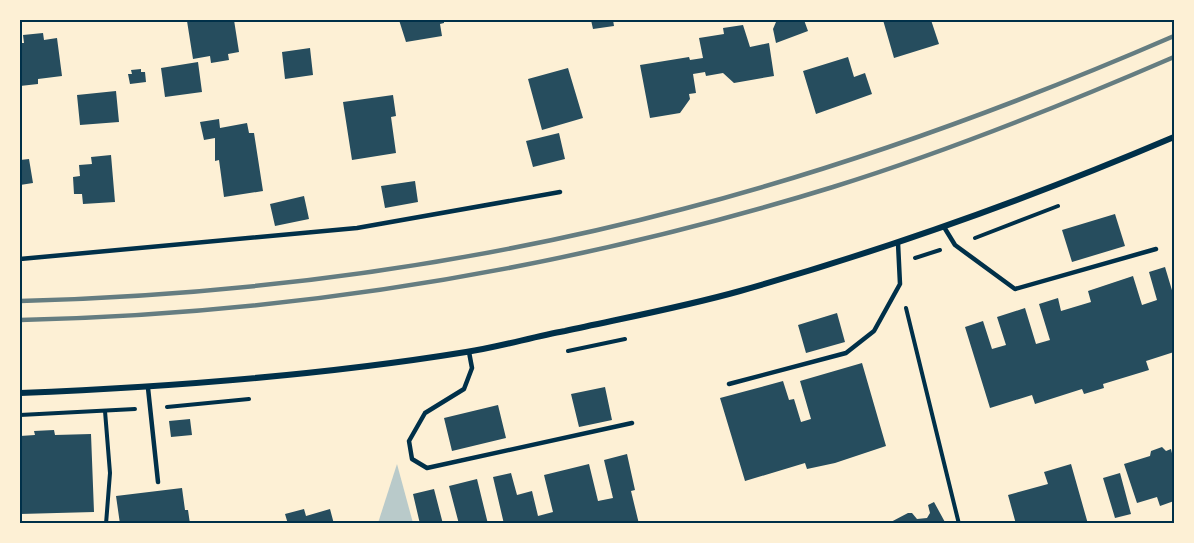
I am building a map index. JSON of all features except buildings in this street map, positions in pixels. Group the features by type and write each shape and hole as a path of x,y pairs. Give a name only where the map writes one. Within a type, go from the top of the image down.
{"street":[{"path":"20,393 148,388 258,380 469,352 665,310 739,291 898,243 1174,138"}],"lane":[{"path":"20,259 357,228 560,192"},
{"path":"944,227 955,244 1015,289 1156,249"},
{"path":"729,384 846,353 874,331 900,284 898,243"},
{"path":"469,352 472,368 464,389 425,413 409,441 412,459 427,468 632,423"},
{"path":"148,388 158,482"}],"path":[{"path":"900,284 958,524"},
{"path":"105,411 110,473 106,524"}],"shaded area":[{"path":"397,464 413,523 378,523"}],"railway":[{"path":"20,301 187,292 354,274 520,247 602,229 746,192 871,153 1054,86 1174,36"},
{"path":"20,320 123,316 329,297 431,282 634,241 734,216 876,173 1005,127 1174,57"}]}
